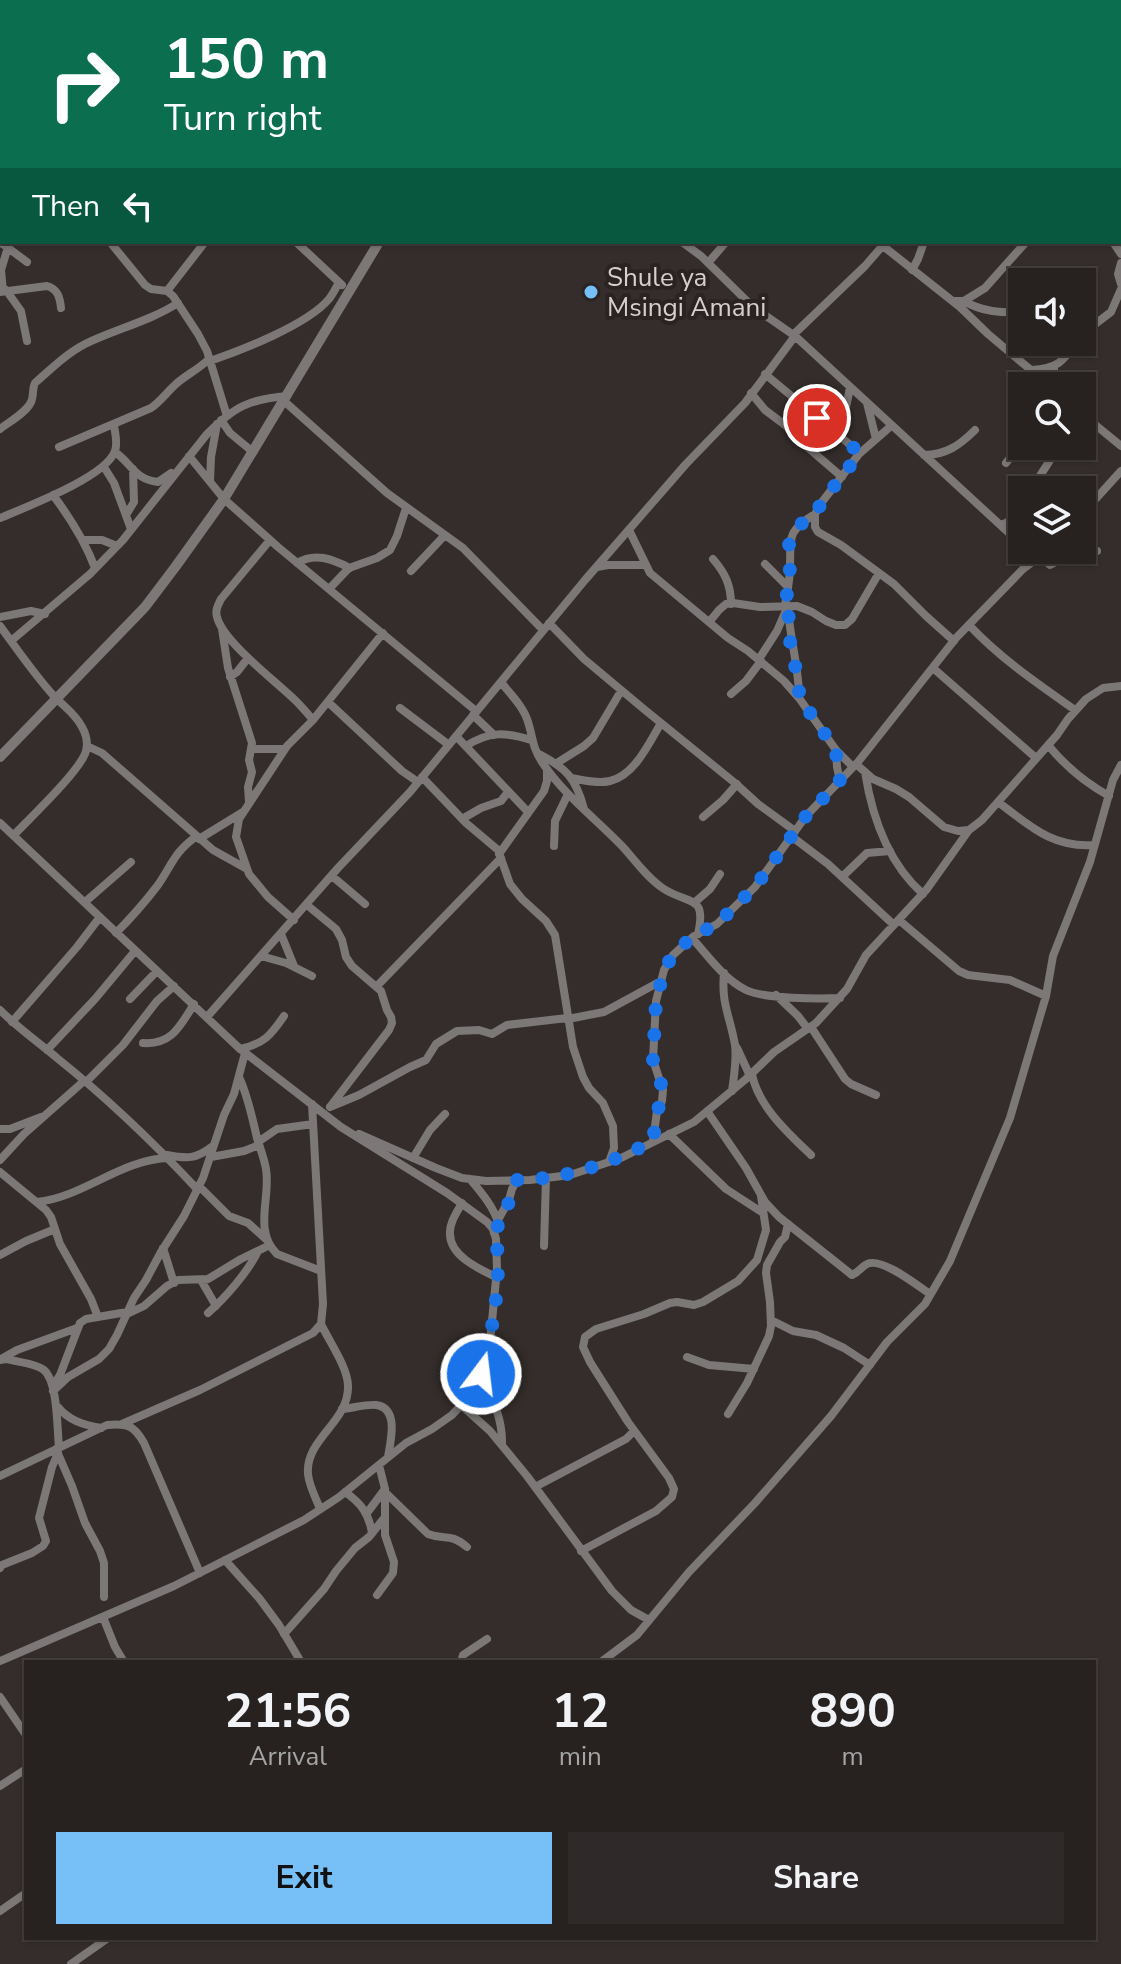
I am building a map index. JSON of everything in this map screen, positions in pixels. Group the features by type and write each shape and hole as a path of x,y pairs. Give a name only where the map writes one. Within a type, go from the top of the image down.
{"street":[{"path":"112,244 145,285 167,291 178,303 198,334 209,360 222,419 230,433 253,452"},
{"path":"167,291 203,244"},
{"path":"298,244 349,292"},
{"path":"0,757 145,607 224,499 378,244"},
{"path":"684,244 753,307 794,336 1008,532"},
{"path":"708,263 724,244"},
{"path":"207,1017 420,780 546,626 694,456 745,403 794,336 884,244 1034,372"},
{"path":"912,270 923,244"},
{"path":"964,301 985,288 1024,244"},
{"path":"27,262 4,245 1,268 3,291 21,311 27,341"},
{"path":"1096,323 1116,304 1121,286 1118,274 1121,263"},
{"path":"59,447 151,408 174,385 209,360 239,350 298,322 319,308 339,282"},
{"path":"3,291 53,287 61,308"},
{"path":"953,301 1008,313"},
{"path":"0,429 27,407 32,400 32,387 63,358 93,340 155,316 178,303"},
{"path":"1111,312 1121,313"},
{"path":"1031,370 1048,369 1066,356"},
{"path":"1053,372 1054,366"},
{"path":"765,374 860,453"},
{"path":"836,432 845,413 850,387"},
{"path":"751,393 765,410 842,477"},
{"path":"0,644 45,614 117,546 222,419 240,406 263,398 286,398 387,493 463,548 621,691 737,784 896,922 959,971 1010,980 1046,996"},
{"path":"867,403 876,439"},
{"path":"210,482 211,457 222,419"},
{"path":"0,518 53,495 104,467 115,452 114,425"},
{"path":"799,697 787,606 791,564 789,543 792,535 815,514 860,453 891,426"},
{"path":"1096,428 1121,446"},
{"path":"923,455 948,451 975,430"},
{"path":"115,452 127,461 139,477 155,482 175,473"},
{"path":"189,456 224,499 475,713 494,735"},
{"path":"104,467 131,529"},
{"path":"126,515 134,502 133,469"},
{"path":"1096,499 1121,471"},
{"path":"116,489 132,479"},
{"path":"53,495 84,540 95,568"},
{"path":"329,589 350,568 390,550 406,508"},
{"path":"815,514 818,532 894,584 954,641"},
{"path":"1001,525 1008,522"},
{"path":"629,530 650,573 784,681 836,750 873,779 909,797 944,827 969,830"},
{"path":"411,571 445,535"},
{"path":"84,540 102,540 117,546"},
{"path":"270,540 221,599 216,610 217,619 248,658 296,700 313,720"},
{"path":"297,563 317,556 350,568"},
{"path":"713,559 728,582 731,604"},
{"path":"765,564 788,587"},
{"path":"653,1141 663,1090 653,1060 656,1001 664,970 673,955 695,936 717,924 755,887 806,816 855,766 954,641 1029,564"},
{"path":"597,567 645,565"},
{"path":"710,621 726,604 731,604 797,606 836,625 845,625 852,619 879,573"},
{"path":"731,694 746,681 760,660 787,606"},
{"path":"0,617 31,611 45,614"},
{"path":"969,625 1025,676 1075,710"},
{"path":"0,626 56,699 72,712 87,739 86,751 78,767 14,835"},
{"path":"222,629 230,677 250,735 252,772 248,787 249,802"},
{"path":"294,920 268,897 248,870 236,837 239,819 284,749 313,720 383,633"},
{"path":"230,677 248,658"},
{"path":"933,668 1036,758"},
{"path":"501,682 521,707 537,753 568,794 598,821 652,880 666,891 694,903 701,911 695,936"},
{"path":"337,1124 436,1168 486,1181 570,1175 621,1158 694,1122 774,1052 809,1028 840,998 866,955 923,894 969,830 998,802 1075,710 1095,691 1121,686"},
{"path":"557,763 593,738 621,691"},
{"path":"328,702 402,771 420,780 486,839 500,856 510,884 546,921 555,935 570,1036 583,1077 603,1103 613,1126 614,1148 609,1162"},
{"path":"400,708 449,745"},
{"path":"571,778 609,782 623,776 645,750 661,723"},
{"path":"466,746 480,737 509,733 531,740"},
{"path":"456,736 528,812"},
{"path":"1048,745 1066,766 1109,796"},
{"path":"87,746 102,753 213,850 248,870"},
{"path":"252,749 284,749"},
{"path":"836,750 840,781"},
{"path":"537,753 557,763 571,778 584,809"},
{"path":"604,1660 637,1635 689,1572 831,1416 887,1342 925,1304 954,1252 1010,1118 1046,996 1053,956 1082,883 1113,780 1121,765"},
{"path":"377,986 500,856 544,791 547,768"},
{"path":"865,772 878,827 904,876 923,894"},
{"path":"703,817 737,784"},
{"path":"462,819 501,801 508,792"},
{"path":"554,846 555,821 568,794"},
{"path":"998,802 1041,834 1077,846 1094,845"},
{"path":"116,933 156,887 184,845 244,812"},
{"path":"0,823 242,1051 312,1104 327,1111 337,1124 462,1203 487,1222 496,1239 490,1342 481,1374 461,1405 442,1422 406,1443 345,1492 273,1537 200,1573 0,1661"},
{"path":"842,877 867,853 890,851"},
{"path":"85,902 131,862"},
{"path":"694,903 710,889 720,874"},
{"path":"332,876 365,904"},
{"path":"307,905 336,929 346,957 381,991 391,1017 391,1028 327,1111"},
{"path":"12,1022 100,917"},
{"path":"281,934 294,966"},
{"path":"695,936 724,973 749,992 816,999 840,998"},
{"path":"47,1050 135,951"},
{"path":"261,956 294,966 312,976"},
{"path":"130,999 157,971"},
{"path":"724,973 723,1000 735,1044 753,1082 779,1122 811,1155"},
{"path":"327,1111 426,1060 436,1044 457,1031 479,1030 492,1034 507,1025 604,1012 661,981"},
{"path":"0,1160 24,1134 123,1045 151,1007 174,986"},
{"path":"776,995 809,1028 845,1079 876,1095"},
{"path":"143,1043 160,1042 174,1033 194,1004"},
{"path":"0,1010 168,1156 229,1216 248,1223 277,1254 321,1271"},
{"path":"242,1051 264,1041 284,1016"},
{"path":"732,1091 735,1044"},
{"path":"53,1388 99,1359 109,1349 163,1248 184,1216 211,1157 239,1077 242,1051"},
{"path":"239,1077 246,1091 266,1172 264,1224 269,1242"},
{"path":"312,1104 323,1304 321,1324 349,1383 342,1409 316,1444 309,1460 311,1488 320,1509"},
{"path":"707,1111 761,1196 788,1224 852,1275 867,1264 884,1265 930,1294"},
{"path":"413,1158 430,1130 445,1114"},
{"path":"0,1129 10,1129 46,1115"},
{"path":"211,1157 244,1151 277,1129 313,1124"},
{"path":"669,1134 726,1189 763,1213"},
{"path":"37,1202 61,1198 146,1160 168,1156 191,1158 202,1155 214,1146"},
{"path":"0,1172 51,1217 60,1244 98,1317"},
{"path":"544,1246 546,1178"},
{"path":"470,1179 498,1220"},
{"path":"494,1233 517,1180"},
{"path":"581,1551 656,1511 672,1497 674,1489 590,1362 583,1347 585,1337 596,1329 670,1303 694,1305 703,1302 738,1281 757,1260 766,1230 761,1196"},
{"path":"462,1203 450,1228 452,1242 471,1264 496,1277"},
{"path":"728,1414 769,1336 771,1320 767,1265 785,1237 788,1224"},
{"path":"0,1255 55,1229"},
{"path":"53,1388 80,1323 86,1319 126,1314 144,1306 178,1280 208,1279 269,1242"},
{"path":"163,1248 174,1283"},
{"path":"208,1313 248,1267 258,1250"},
{"path":"201,1280 216,1306"},
{"path":"771,1320 793,1331 816,1335 870,1365"},
{"path":"122,1424 289,1346 313,1333 321,1324"},
{"path":"0,1360 17,1350 78,1327"},
{"path":"687,1357 709,1365 754,1369"},
{"path":"0,1360 42,1368 48,1375 55,1403 57,1450 39,1518 46,1541 39,1549 0,1568"},
{"path":"481,1374 501,1424 502,1446"},
{"path":"55,1403 77,1422 101,1428"},
{"path":"342,1409 377,1405 384,1408 392,1421 387,1458"},
{"path":"461,1405 490,1431 612,1591 631,1610 649,1620"},
{"path":"0,1476 107,1425 130,1426 144,1443 200,1573"},
{"path":"535,1487 626,1439 634,1431"},
{"path":"57,1450 104,1563 104,1597"},
{"path":"377,1595 393,1573 394,1562 385,1535 385,1491 379,1465"},
{"path":"367,1513 385,1491"},
{"path":"385,1491 428,1534 453,1537 467,1547"},
{"path":"345,1492 367,1513 372,1533"},
{"path":"284,1634 355,1548 385,1517"},
{"path":"225,1560 259,1598 300,1660"},
{"path":"103,1617 123,1660"},
{"path":"462,1660 463,1655 487,1639"},
{"path":"0,1697 24,1732"},
{"path":"0,1786 24,1770"},
{"path":"1,1907 24,1894"},
{"path":"71,1964 105,1940"}],"place":[{"name":"Shule ya Msingi Amani","path":"591,292"}],"route":[{"path":"481,1374 490,1342 494,1307 497,1269 494,1233 513,1185 517,1180 570,1175 621,1158 653,1141 663,1090 653,1060 656,1001 664,970 683,945 717,924 755,887 806,816 840,781 836,750 799,697 788,606 785,606 792,535 815,514 860,453 817,418"}]}
